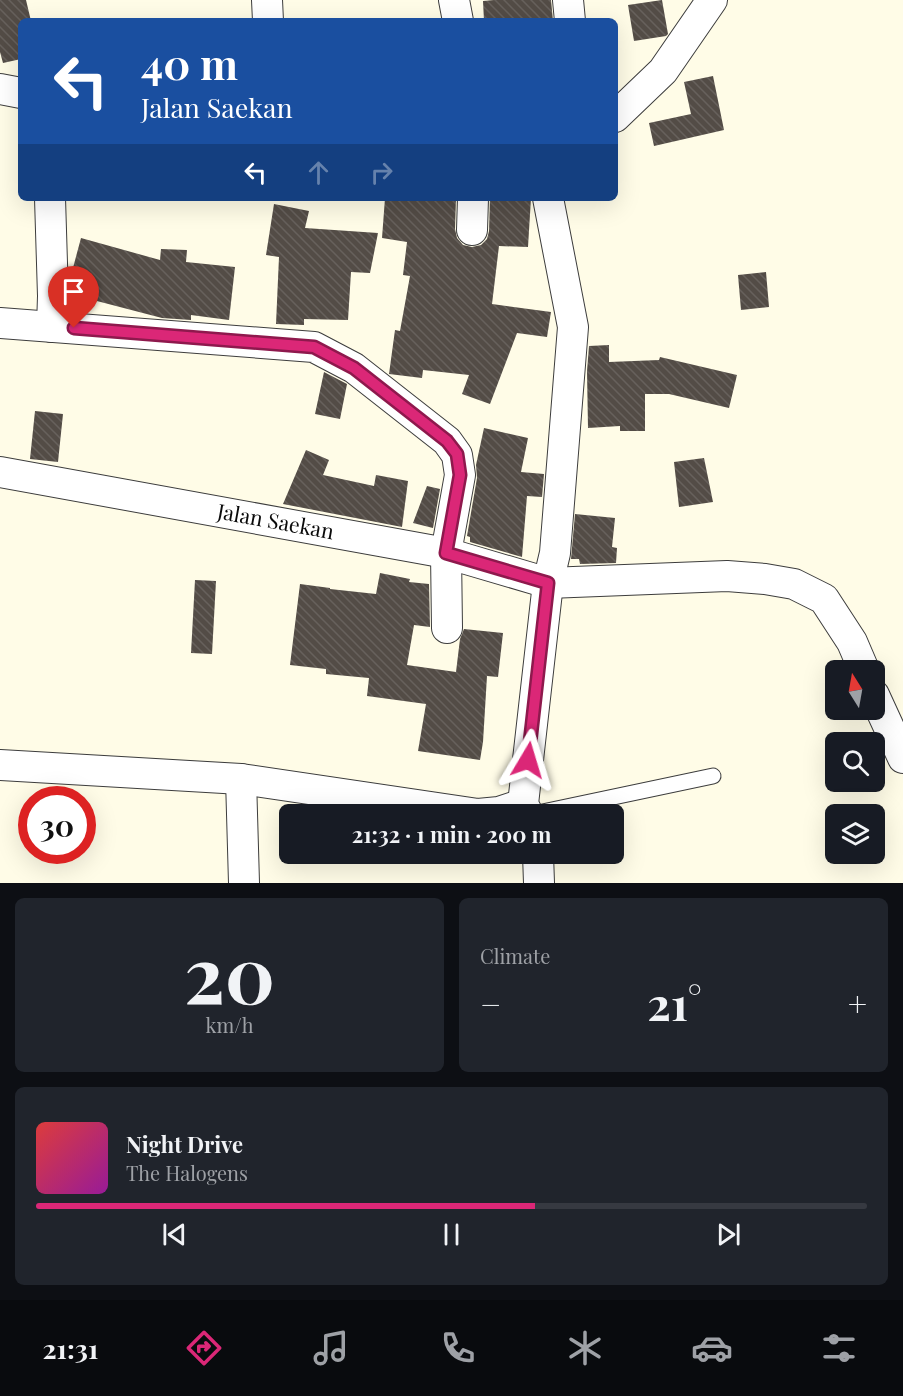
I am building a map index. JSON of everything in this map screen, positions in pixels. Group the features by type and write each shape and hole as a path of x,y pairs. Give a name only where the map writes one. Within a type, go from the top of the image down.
{"street":[{"path":"267,0 268,18"},
{"path":"454,0 457,18"},
{"path":"568,0 570,18"},
{"path":"618,114 663,71 712,0"},
{"path":"0,89 18,92"},
{"path":"51,201 52,327"},
{"path":"472,230 473,201"},
{"path":"529,804 548,583 555,552 573,327 549,201"},
{"path":"0,323 314,347 332,354 354,368 453,446 457,454 460,475 446,553 447,628"},
{"name":"Jalan Saekan","path":"0,472 446,553 548,583 727,576 794,584 824,599 852,642 860,660"},
{"path":"885,719 903,758"},
{"path":"0,765 241,779 410,804"},
{"path":"241,779 244,883"},
{"path":"538,864 539,883"}],"lane":[{"path":"565,804 713,776"}],"building":[{"path":"0,0 26,0 30,18 18,18 18,60 3,63 0,52"},
{"path":"551,0 553,18 484,18 483,1"},
{"path":"662,0 668,34 634,41 628,5"},
{"path":"713,76 724,130 654,146 649,123 691,114 684,82"},
{"path":"385,201 456,201 457,238 463,245 472,247 481,245 487,239 490,201 531,201 528,247 499,246 492,304 551,312 547,337 517,333 490,404 462,394 469,375 423,370 422,378 389,374 395,330 400,331 410,276 403,275 407,242 382,238"},
{"path":"274,204 309,211 305,228 378,233 370,273 351,272 348,320 304,319 304,325 276,324 279,257 266,255"},
{"path":"81,238 160,260 161,249 187,250 186,262 235,267 229,320 191,315 191,320 162,318 70,294 70,279"},
{"path":"766,272 769,307 741,310 738,275"},
{"path":"609,345 609,362 659,360 660,357 737,375 729,408 669,394 645,394 645,431 620,431 620,426 588,428 589,346"},
{"path":"324,372 347,384 340,419 315,414"},
{"path":"35,411 63,414 58,462 30,459"},
{"path":"484,428 528,438 521,472 544,474 542,497 527,496 522,557 470,542 470,537 467,536 477,478 476,465"},
{"path":"306,450 329,460 323,475 374,486 376,475 408,481 402,527 283,504"},
{"path":"704,458 713,502 679,507 674,462"},
{"path":"427,486 440,489 433,528 413,523"},
{"path":"575,514 615,518 612,547 617,548 616,563 580,564 579,559 571,559"},
{"path":"380,573 410,579 409,582 429,584 430,627 414,625 407,665 456,672 460,639 464,629 503,633 498,677 487,676 480,760 418,751 426,704 367,696 369,678 326,674 326,669 290,665 300,584 376,594"},
{"path":"195,580 216,581 212,654 191,653"}],"route":[{"path":"74,328 314,347 332,354 354,368 453,446 459,462 460,475 446,553 548,583 528,760"}]}
